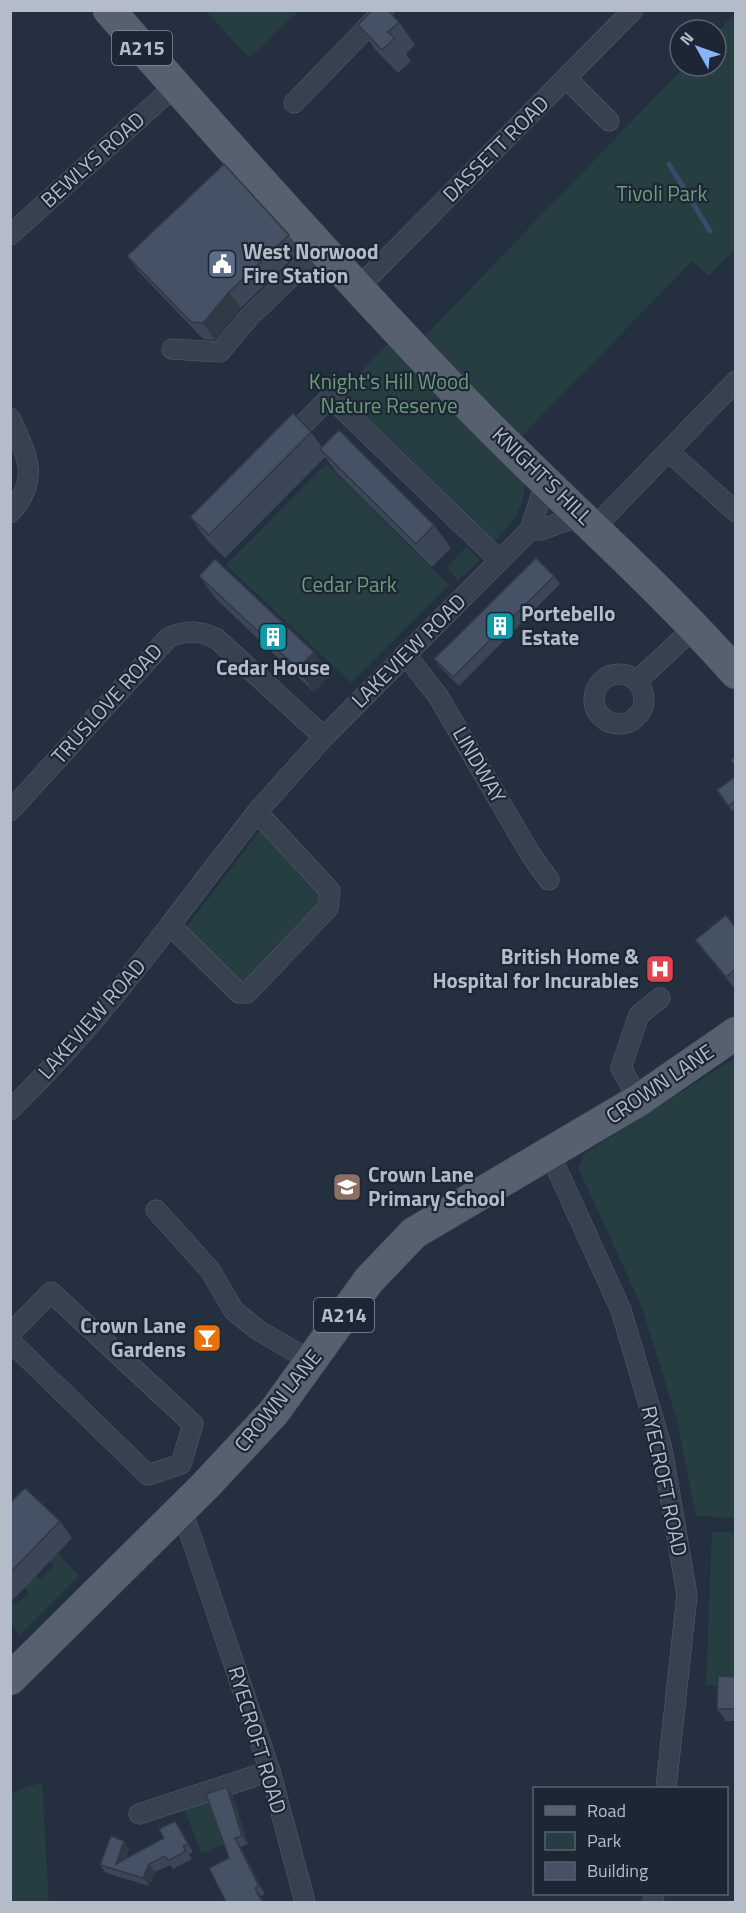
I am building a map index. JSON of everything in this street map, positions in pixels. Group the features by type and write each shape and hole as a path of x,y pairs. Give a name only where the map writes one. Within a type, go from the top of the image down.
{"main road":[{"name":"KNIGHT'S HILL","path":"109,10 321,248 471,408 695,627 735,673"},
{"name":"CROWN LANE","path":"13,1677 182,1510 274,1412 369,1280 414,1233 639,1100 735,1033"}],"street":[{"path":"294,103 384,10"},
{"name":"DASSETT ROAD","path":"358,288 566,78 621,14"},
{"path":"566,78 609,121"},
{"name":"BEWLYS ROAD","path":"10,235 176,85"},
{"path":"172,349 220,352 249,317 321,248"},
{"path":"530,530 588,521 668,451 735,381"},
{"path":"275,454 330,397 500,561"},
{"path":"10,418 25,450 29,474 20,503 10,513"},
{"path":"668,451 735,512"},
{"name":"LAKEVIEW ROAD","path":"10,1110 62,1059 257,812 324,737 530,530 546,481"},
{"path":"637,681 695,627"},
{"name":"TRUSLOVE ROAD","path":"10,811 169,637 186,631 203,632 217,639 324,737"},
{"name":"LINDWAY","path":"405,654 438,696 531,855 549,880"},
{"path":"170,925 239,993 247,993 328,908 330,891 257,812"},
{"path":"639,1100 621,1068 639,1015 660,998"},
{"name":"RYECROFT ROAD","path":"550,1154 621,1310 662,1449 687,1595 666,1787"},
{"path":"156,1210 210,1270 234,1311 258,1330 311,1361"},
{"path":"10,1334 51,1292 193,1424 180,1464"},
{"path":"10,1341 148,1475 180,1464"},
{"path":"180,1464 205,1486"},
{"name":"RYECROFT ROAD","path":"182,1510 270,1771 305,1902"},
{"path":"139,1814 270,1771"}],"green space":[{"path":"206,11 299,11 249,58"},
{"name":"Tivoli Park","path":"735,13 735,249 709,276 692,261 521,437 425,336 673,78 728,78 728,21"},
{"name":"Knight's Hill Wood Nature Reserve","path":"389,343 523,480 521,506 511,523 493,543 337,396"},
{"name":"Cedar Park","path":"326,464 449,585 351,683 226,565"},
{"path":"466,547 480,560 458,581 447,567"},
{"path":"264,825 321,893 320,906 245,980 239,980 186,928"},
{"path":"735,1058 735,1518 696,1516 677,1421 642,1307 578,1168 584,1154"},
{"path":"712,1531 735,1533 735,1686 706,1685"},
{"path":"45,1539 79,1576 20,1635 11,1624 10,1601 16,1605 29,1593 20,1581 30,1570 40,1580 54,1566 36,1548"},
{"path":"42,1782 49,1902 11,1902 11,1793"},
{"path":"211,1799 227,1843 201,1853 184,1808"}],"building":[{"path":"372,10 388,10 399,22 388,32 395,38 382,50 358,25"},
{"name":"West Norwood Fire Station","path":"224,164 289,235 229,292 203,323 191,322 127,256"},
{"path":"293,413 311,432 209,535 190,517"},
{"path":"339,430 434,525 416,544 320,449"},
{"name":"Portebello Estate","path":"536,558 554,576 453,677 434,659"},
{"path":"215,559 314,652 298,669 199,576"},
{"path":"735,777 735,801 728,806 717,790"},
{"path":"726,915 735,927 735,970 726,977 695,940"},
{"path":"25,1488 60,1521 10,1573 10,1503"},
{"path":"718,1676 735,1677 735,1709 717,1709"},
{"path":"227,1787 242,1836 235,1838 259,1886 255,1888 262,1902 226,1902 209,1868 229,1858 206,1794"},
{"path":"175,1821 188,1844 183,1846 186,1851 168,1861 165,1856 149,1864 143,1878 100,1865 111,1836 124,1841 116,1864 164,1838 159,1829"}],"waterway":[{"path":"669,164 710,231"}],"place":[{"name":"West Norwood Fire Station","path":"222,264"},
{"name":"Portebello Estate","path":"500,626"},
{"name":"Cedar House","path":"273,637"},
{"name":"British Home & Hospital for Incurables","path":"660,969"},
{"name":"Crown Lane Primary School","path":"347,1187"},
{"name":"Crown Lane Gardens","path":"207,1338"}]}
